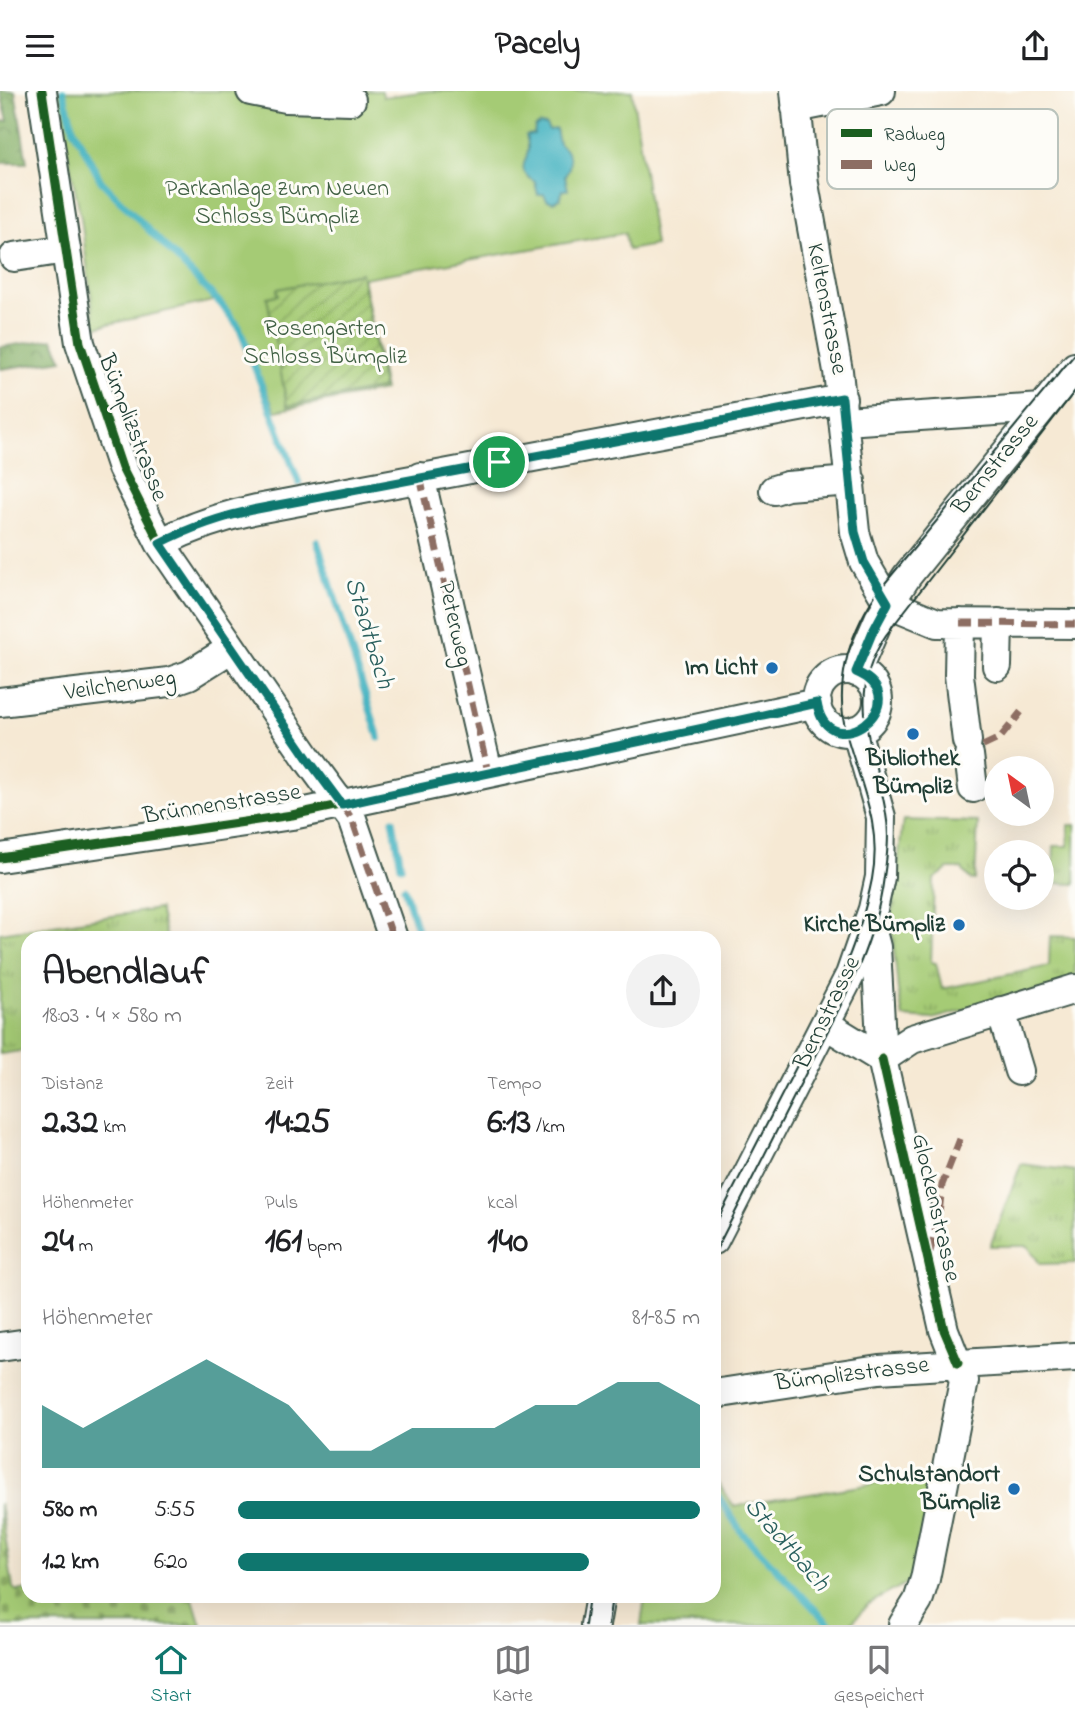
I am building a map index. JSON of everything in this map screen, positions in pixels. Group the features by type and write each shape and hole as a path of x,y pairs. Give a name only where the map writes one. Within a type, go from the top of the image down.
{"street":[{"name":"Bümplizstrasse","path":"43,91 85,362 122,468 160,543 352,818 391,931"},
{"path":"251,91 286,98 351,100"},
{"path":"796,100 881,91"},
{"name":"Keltenstrasse","path":"796,100 807,209 843,410 855,532 864,562 888,603"},
{"path":"14,251 65,244"},
{"name":"Bernstrasse","path":"856,672 888,603 915,565 1075,367"},
{"path":"160,543 187,530 235,514 420,477 843,410 1042,408"},
{"name":"Peterweg","path":"420,477 488,772"},
{"path":"774,490 787,485 850,481"},
{"path":"888,603 937,623 1075,624"},
{"path":"960,623 959,675 973,788"},
{"path":"997,666 998,623"},
{"name":"Veilchenweg","path":"0,702 169,682 189,675 232,648"},
{"path":"844,671 856,672 866,677 874,686 878,702 873,719 856,730 841,731 828,725 820,714 817,703 820,687 829,676 844,671"},
{"name":"Brünnenstrasse","path":"0,858 292,815 488,772 593,753 817,703"},
{"name":"Bernstrasse","path":"721,1226 850,975 869,920 880,877 881,817 856,730"},
{"name":"Glockenstrasse","path":"869,920 876,947 882,1059 944,1330 964,1381 925,1579 918,1601 903,1625"},
{"path":"825,1024 882,1059 912,1038 1075,989"},
{"path":"1001,1011 1019,1071"},
{"path":"0,1347 21,1344"},
{"name":"Bümplizstrasse","path":"721,1393 846,1372 1075,1357"},
{"path":"595,1625 599,1603"}],"green space":[{"path":"0,91 15,91 27,163 0,163 0,121 8,121"},
{"name":"Parkanlage zum Neuen Schloss Bümpliz","path":"55,91 382,91 383,97 429,91 632,91 655,245 628,250 625,233 363,278 385,390 275,411 239,326 217,300 95,327 81,218"},
{"name":"Rosengarten Schloss Bümpliz","path":"361,273 383,388 287,406 267,297 278,295 277,289"},
{"path":"53,339 63,360 0,369 0,347"},
{"path":"903,820 978,822 975,880 971,880 962,869 948,869 934,879 931,962 936,963 942,989 1049,966 1050,936 1075,937 1075,981 932,1019 903,1017 891,919"},
{"path":"1069,825 1075,825 1075,884 1054,883 1054,846 1068,846"},
{"path":"159,909 164,931 21,931 21,1051 0,1054 0,933"},
{"path":"1021,1164 1075,1171 1075,1263 1040,1264 1028,1246 990,1246"},
{"path":"937,1474 917,1569 910,1581 867,1605 850,1625 641,1625 644,1603 721,1603 721,1487 734,1506"},
{"path":"0,1503 13,1588 21,1590 21,1603 194,1603 201,1625 0,1625"}],"water":[{"path":"546,125 549,130 556,129 559,144 569,159 565,176 568,190 563,190 560,199 553,202 547,200 544,194 538,195 535,182 523,169 528,152 526,135 534,134 535,127"}],"waterway":[{"name":"Stadtbach","path":"63,91 74,130 101,181 221,304 239,327 299,483"},
{"name":"Stadtbach","path":"317,541 379,738"},
{"name":"Stadtbach","path":"393,820 401,866"},
{"name":"Stadtbach","path":"404,888 418,931"},
{"name":"Stadtbach","path":"721,1501 742,1533 830,1625"}],"tram line":[{"path":"721,1213 828,1004 849,956 866,905 874,860 872,825 848,740 842,702 846,664 857,628 876,594 1075,354"},
{"path":"721,1240 844,999 873,928 884,877 888,837 864,702 866,681 873,658 886,635 1075,391"},
{"path":"585,1625 588,1603"},
{"path":"608,1625 611,1603"}],"marked path":[{"path":"316,498 738,417"},
{"path":"420,477 488,772"},
{"path":"960,623 1075,624"},
{"path":"983,746 1000,738 1021,712"},
{"path":"342,805 352,819 391,931"},
{"path":"930,1252 939,1214 942,1185 960,1139"}],"cycle path":[{"path":"42,91 80,343 122,468 160,543 342,805"},
{"path":"0,858 292,815 817,703"},
{"path":"882,1059 944,1330 958,1363"}],"place":[{"name":"Im Licht","path":"772,668"},
{"name":"Bibliothek Bümpliz","path":"913,734"},
{"name":"Kirche Bümpliz","path":"959,925"},
{"name":"Schulstandort Bümpliz","path":"1014,1489"}],"route":[{"path":"842,398 855,532 864,562 888,603 856,672 868,678 877,692 877,709 873,719 860,729 841,731 823,720 817,703 342,805 160,543 187,530 235,514 499,462 842,398"}]}
